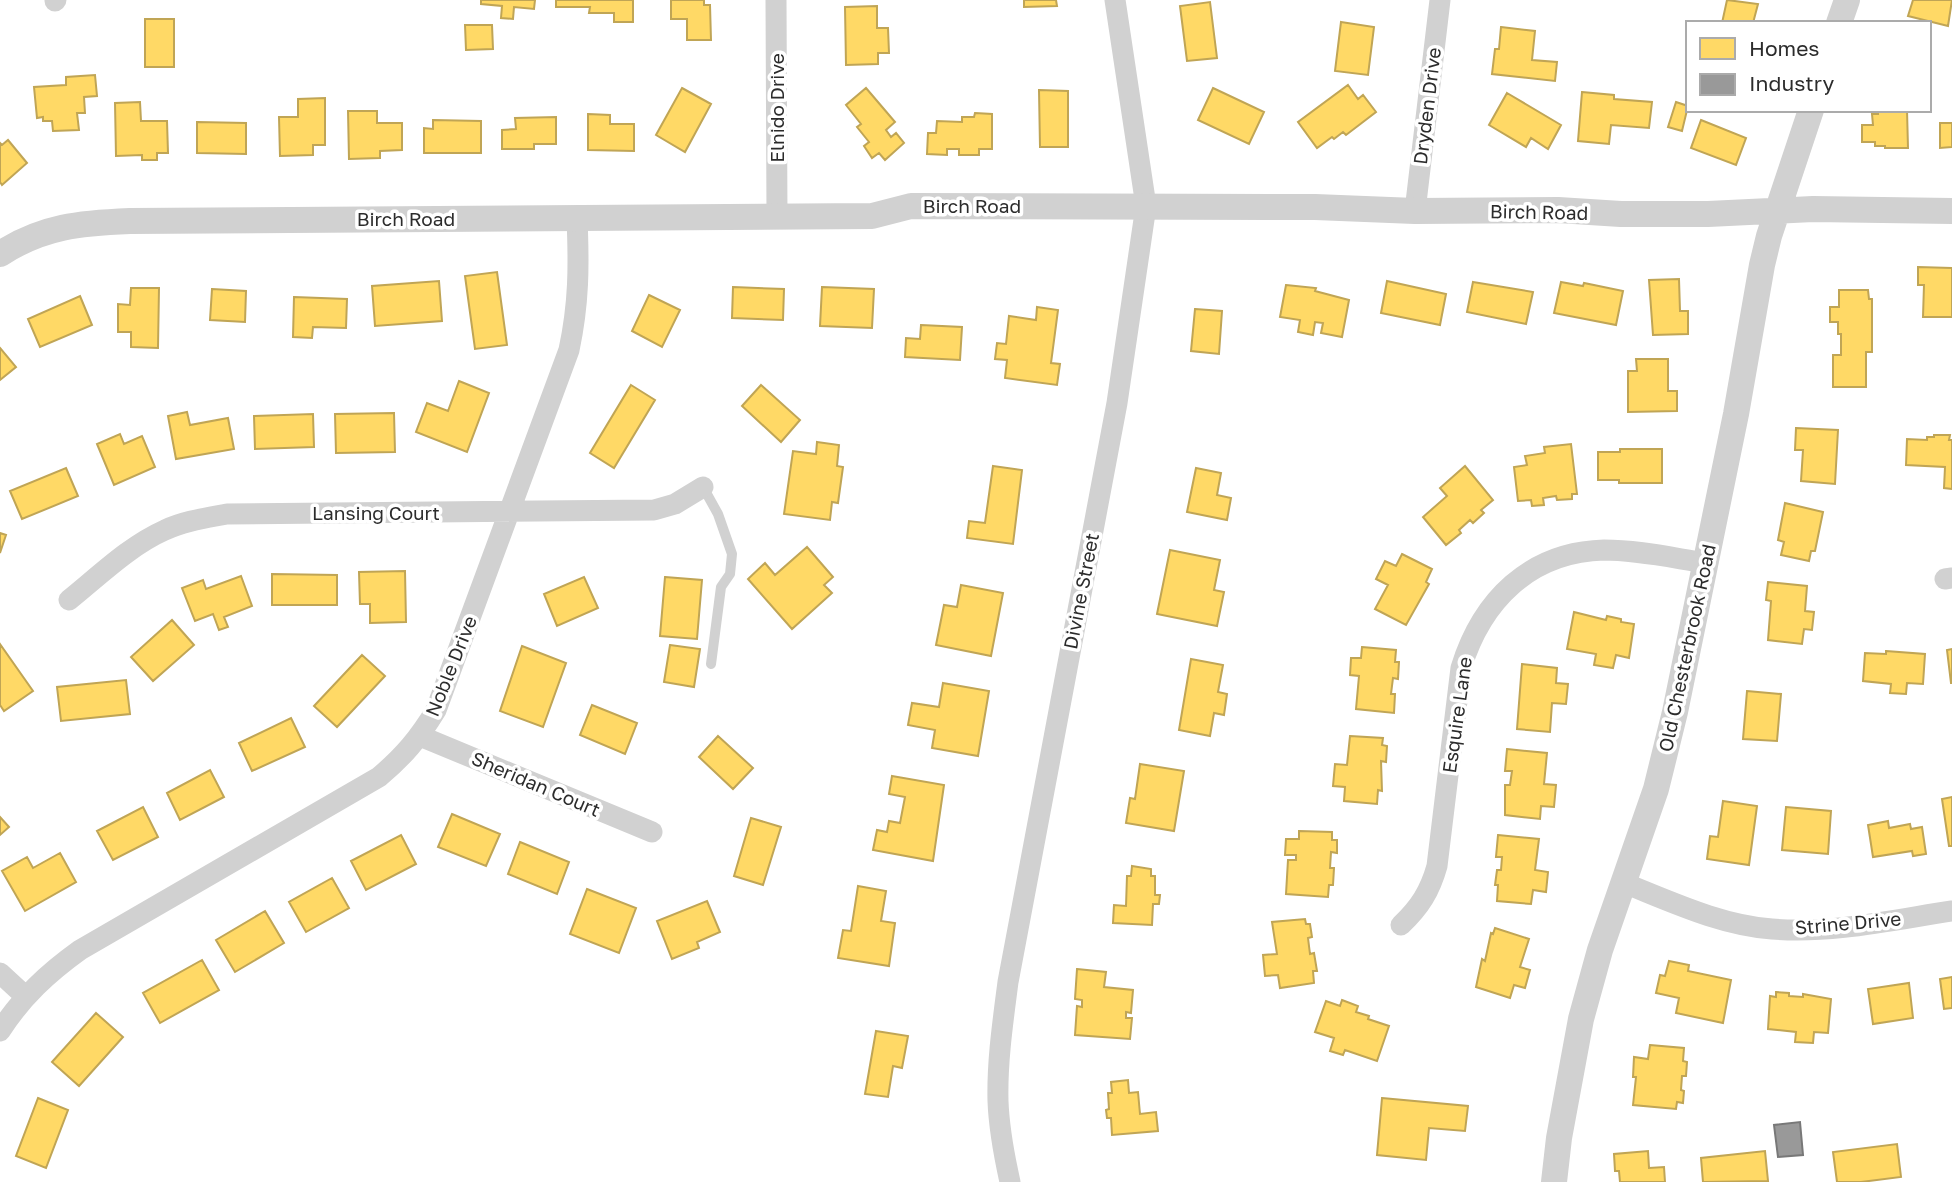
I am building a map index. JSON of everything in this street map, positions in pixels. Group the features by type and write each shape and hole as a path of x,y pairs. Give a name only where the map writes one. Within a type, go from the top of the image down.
{"street":[{"name":"Elnido Drive","path":"776,0 777,217"},
{"name":"Divine Street","path":"1010,1182 1002,1147 998,1101 999,1055 1008,982 1118,403 1146,206 1115,0"},
{"name":"Dryden Drive","path":"1415,211 1440,0"},
{"path":"1840,21 1847,0"},
{"name":"Old Chesterbrook Road","path":"1554,1182 1567,1085 1581,1019 1600,950 1656,789 1706,563 1762,265 1810,112"},
{"name":"Birch Road","path":"0,254 14,244 46,230 78,223 130,221 872,216 911,206 1315,207 1658,214 1952,211"},
{"name":"Noble Drive","path":"0,1031 25,996 48,973 79,950 379,777 404,756 420,736 436,710 569,350 577,314 577,218"},
{"name":"Lansing Court","path":"69,600 136,546 165,530 195,519 227,514 654,510 675,504 703,487"},
{"name":"Esquire Lane","path":"1401,925 1418,909 1430,888 1437,866 1461,667 1468,643 1480,619 1498,597 1520,578 1544,564 1572,554 1617,551 1706,563"},
{"name":"Sheridan Court","path":"420,736 652,832"},
{"name":"Strine Drive","path":"1624,883 1694,911 1735,923 1771,929 1814,930 1952,911"},
{"path":"0,973 25,996"}],"lane":[{"path":"703,487 718,514 732,554 730,574 721,587 711,664"}],"building: Homes":[{"path":"481,0 535,0 534,9 514,7 513,19 501,18 502,6 481,4"},
{"path":"556,0 633,0 633,22 614,22 614,13 589,13 590,7 556,7"},
{"path":"671,0 704,0 704,5 710,5 711,40 687,40 687,19 671,19"},
{"path":"1024,0 1056,0 1057,6 1024,7"},
{"path":"1727,0 1758,4 1754,21 1722,21"},
{"path":"1913,0 1952,0 1948,26 1908,16"},
{"path":"1210,2 1217,58 1187,61 1180,6"},
{"path":"877,6 877,28 888,28 889,53 878,53 878,64 846,65 845,7"},
{"path":"145,19 174,19 174,67 145,67"},
{"path":"1341,22 1374,27 1368,75 1335,71"},
{"path":"465,25 492,25 493,49 466,50"},
{"path":"1501,27 1535,31 1532,60 1557,62 1555,81 1492,74 1495,49 1499,49"},
{"path":"95,75 97,96 84,97 85,113 77,113 79,130 53,131 52,121 43,121 43,117 37,118 34,87 66,85 66,77"},
{"path":"1348,85 1358,99 1363,95 1376,112 1346,135 1343,132 1317,148 1298,122"},
{"path":"682,88 711,104 685,152 656,135"},
{"path":"866,88 895,122 886,130 891,137 896,133 904,143 885,160 879,153 872,158 864,146 869,142 857,127 861,124 846,105"},
{"path":"1213,88 1264,112 1249,144 1198,120"},
{"path":"1039,90 1068,91 1068,147 1040,147"},
{"path":"1582,92 1614,95 1614,99 1652,102 1649,128 1611,125 1609,144 1578,141"},
{"path":"1507,93 1561,125 1548,149 1531,138 1526,147 1489,125"},
{"path":"325,98 325,145 313,145 313,155 280,156 279,117 298,117 298,99"},
{"path":"140,102 141,121 167,121 168,153 157,153 157,160 142,160 142,155 116,156 115,103"},
{"path":"1676,102 1686,105 1682,131 1668,127"},
{"path":"348,111 377,111 377,123 402,123 402,150 380,151 380,158 349,159"},
{"path":"1907,112 1908,148 1885,148 1875,146 1875,142 1862,142 1862,125 1873,125 1872,114"},
{"path":"975,113 992,114 992,149 979,149 979,155 959,155 959,149 947,149 947,155 927,154 928,133 936,133 937,121 962,122 962,117 974,117"},
{"path":"588,114 610,115 610,124 634,124 634,151 588,150"},
{"path":"556,117 556,144 534,144 534,149 502,149 502,130 516,129 515,118"},
{"path":"433,120 481,121 481,153 424,153 424,128 433,129"},
{"path":"1701,120 1746,138 1736,165 1691,148"},
{"path":"197,122 246,123 246,154 197,153"},
{"path":"1940,123 1952,123 1952,147 1940,148"},
{"path":"8,140 27,163 2,185 0,143 2,145"},
{"path":"1918,267 1952,268 1952,317 1923,317 1924,285 1918,285"},
{"path":"497,272 507,345 475,349 465,276"},
{"path":"1679,279 1680,311 1688,311 1688,334 1653,335 1649,280"},
{"path":"439,281 442,321 375,326 372,286"},
{"path":"1387,281 1446,294 1440,325 1381,313"},
{"path":"1473,282 1533,292 1526,324 1467,312"},
{"path":"1561,282 1583,286 1584,283 1623,291 1616,325 1554,313"},
{"path":"1286,285 1316,288 1315,291 1349,300 1342,337 1321,333 1323,323 1315,322 1313,335 1298,332 1300,320 1280,317"},
{"path":"733,287 784,289 783,320 732,318"},
{"path":"822,287 874,289 872,328 820,326"},
{"path":"131,288 159,288 158,348 131,347 131,332 118,332 118,304 130,305"},
{"path":"212,289 246,291 245,322 210,320"},
{"path":"1839,290 1868,290 1869,299 1872,299 1872,352 1866,352 1866,387 1833,387 1833,355 1841,355 1841,334 1838,334 1838,322 1830,322 1830,307 1839,307"},
{"path":"649,295 680,310 662,347 632,331"},
{"path":"80,296 92,325 40,347 28,319"},
{"path":"294,297 347,299 346,328 313,327 312,338 293,337"},
{"path":"1037,307 1058,310 1051,363 1060,364 1057,385 1005,378 1007,360 995,359 997,343 1006,344 1009,316 1036,320"},
{"path":"1195,309 1222,311 1219,354 1191,351"},
{"path":"921,325 962,327 960,360 905,357 906,338 920,339"},
{"path":"0,348 16,367 0,380"},
{"path":"1636,359 1668,359 1668,391 1677,391 1677,411 1628,412 1628,371 1637,371"},
{"path":"459,381 489,393 467,452 416,432 427,403 448,411"},
{"path":"631,385 655,400 614,468 590,453"},
{"path":"761,385 800,420 781,442 742,406"},
{"path":"187,412 190,425 228,418 234,449 176,459 168,416"},
{"path":"394,413 395,452 336,453 335,414"},
{"path":"313,414 314,447 255,449 254,416"},
{"path":"1796,428 1838,430 1835,484 1801,481 1803,450 1795,450"},
{"path":"120,434 124,444 142,436 155,467 114,485 97,444"},
{"path":"1950,435 1949,440 1952,440 1952,489 1944,488 1945,467 1906,465 1907,439 1927,440 1927,437"},
{"path":"817,442 839,445 837,466 843,467 838,503 832,502 830,520 784,514 793,451 816,454"},
{"path":"1571,444 1577,494 1572,494 1572,499 1557,500 1556,496 1543,498 1544,505 1532,506 1531,500 1518,501 1514,467 1527,465 1525,456 1545,453 1544,447"},
{"path":"1620,449 1662,449 1662,483 1598,480 1598,452 1620,452"},
{"path":"993,466 1022,470 1013,544 967,538 969,521 985,523"},
{"path":"1465,466 1493,500 1481,510 1484,513 1473,523 1470,520 1459,530 1461,533 1446,545 1423,517 1447,496 1440,488"},
{"path":"66,468 78,496 22,519 10,491"},
{"path":"1196,468 1221,473 1217,495 1231,498 1227,520 1187,512"},
{"path":"1785,503 1823,512 1815,551 1811,551 1809,561 1781,555 1784,542 1778,540"},
{"path":"0,533 6,535 0,553"},
{"path":"807,547 833,577 824,585 832,593 792,629 748,579 765,563 775,575"},
{"path":"1170,550 1220,560 1214,590 1224,592 1217,626 1157,614"},
{"path":"1402,554 1432,569 1426,582 1429,584 1406,625 1375,609 1388,585 1376,579 1385,561 1396,566"},
{"path":"405,571 406,622 370,623 370,604 360,604 359,572"},
{"path":"272,574 337,575 337,605 272,605"},
{"path":"241,576 252,606 224,617 228,627 219,630 213,614 195,621 182,588 203,580 206,589"},
{"path":"584,577 598,608 557,626 544,594"},
{"path":"665,577 702,580 697,639 660,636"},
{"path":"1768,582 1807,586 1805,611 1814,612 1812,630 1804,629 1802,644 1768,640 1771,601 1766,600"},
{"path":"961,585 1003,593 991,656 936,645 944,605 957,607"},
{"path":"1574,612 1606,620 1607,616 1634,624 1629,658 1616,655 1613,668 1594,665 1596,654 1567,649"},
{"path":"172,620 194,645 153,681 131,657"},
{"path":"0,644 33,691 4,711 0,705"},
{"path":"670,645 700,649 694,687 664,682"},
{"path":"522,646 566,663 543,727 500,711"},
{"path":"1362,647 1396,650 1395,662 1399,662 1398,679 1393,678 1391,694 1395,694 1394,713 1356,709 1359,676 1350,675 1351,658 1361,658"},
{"path":"1952,649 1952,683 1951,683 1947,650"},
{"path":"1886,651 1925,654 1923,684 1907,683 1906,694 1890,693 1891,684 1863,681 1865,653 1886,654"},
{"path":"362,655 385,676 337,727 314,706"},
{"path":"1191,659 1223,665 1218,692 1227,694 1224,715 1214,713 1210,736 1179,730"},
{"path":"1522,664 1557,668 1556,683 1568,684 1566,704 1552,703 1550,732 1517,729"},
{"path":"126,680 130,714 61,721 57,687"},
{"path":"943,683 989,691 978,756 932,748 935,730 908,725 912,703 939,707"},
{"path":"1747,691 1781,694 1777,741 1743,739"},
{"path":"592,705 637,723 625,754 580,735"},
{"path":"291,718 305,747 252,771 239,743"},
{"path":"718,736 753,768 733,789 699,757"},
{"path":"1350,736 1383,738 1382,745 1387,746 1386,762 1381,761 1382,791 1378,790 1377,804 1344,801 1345,787 1333,786 1335,764 1347,765"},
{"path":"1507,749 1547,753 1544,784 1556,785 1554,807 1541,806 1540,819 1505,815 1505,785 1510,785 1512,771 1505,771"},
{"path":"1140,764 1184,771 1174,831 1126,823 1130,798 1135,799"},
{"path":"210,770 224,797 180,820 167,793"},
{"path":"892,776 944,785 933,861 873,850 877,830 887,832 889,821 900,823 905,797 889,794"},
{"path":"1952,797 1952,846 1949,846 1942,799"},
{"path":"1723,801 1757,806 1749,865 1707,859 1710,836 1718,837"},
{"path":"143,807 158,837 113,860 97,831"},
{"path":"1786,807 1831,811 1828,854 1782,850"},
{"path":"452,814 500,834 486,866 438,847"},
{"path":"0,817 9,827 0,835"},
{"path":"751,818 781,827 763,885 734,876"},
{"path":"1888,821 1889,828 1910,824 1911,829 1922,827 1926,854 1913,856 1912,851 1873,857 1868,825"},
{"path":"1299,831 1332,832 1332,840 1337,840 1337,853 1331,852 1333,885 1329,885 1328,897 1286,894 1288,860 1296,860 1296,855 1285,855 1286,839 1299,839"},
{"path":"401,835 416,864 366,890 351,861"},
{"path":"1498,835 1539,839 1535,870 1548,872 1546,892 1533,890 1531,904 1497,901 1498,885 1495,885 1497,870 1501,870 1502,857 1496,857"},
{"path":"520,842 569,862 557,894 508,874"},
{"path":"60,853 76,882 25,911 2,871 27,857 33,868"},
{"path":"1132,866 1151,869 1151,876 1155,876 1155,895 1160,895 1159,904 1153,904 1152,925 1113,923 1114,905 1126,906 1127,876 1131,876"},
{"path":"332,878 349,908 306,932 289,902"},
{"path":"858,886 886,891 881,921 895,923 889,966 838,958 843,930 851,931"},
{"path":"587,889 636,908 619,953 570,934"},
{"path":"707,901 720,932 697,942 699,948 672,959 657,921"},
{"path":"265,911 284,943 235,972 216,940"},
{"path":"1305,919 1306,924 1310,924 1310,954 1314,953 1317,971 1313,971 1314,983 1280,988 1278,975 1265,976 1263,955 1277,954 1272,922"},
{"path":"1495,928 1529,939 1520,967 1530,970 1525,988 1514,985 1510,998 1476,987 1482,959 1485,961 1491,933 1493,934"},
{"path":"202,960 219,990 160,1023 143,993"},
{"path":"1669,961 1689,965 1688,971 1731,980 1723,1023 1676,1013 1679,998 1656,993 1660,975 1665,976"},
{"path":"1077,969 1106,972 1104,987 1133,990 1131,1013 1126,1012 1126,1018 1132,1018 1130,1039 1075,1035 1077,1006 1082,1007 1082,1000 1075,999"},
{"path":"1952,977 1952,1008 1944,1009 1940,979"},
{"path":"1909,983 1913,1018 1873,1024 1868,989"},
{"path":"1776,992 1789,993 1789,996 1803,997 1803,994 1831,999 1828,1033 1814,1032 1813,1043 1795,1042 1796,1032 1768,1029 1770,996 1776,997"},
{"path":"1342,1000 1358,1006 1356,1012 1369,1016 1368,1019 1389,1026 1377,1061 1345,1050 1343,1055 1330,1051 1334,1038 1315,1032 1326,1001 1340,1006"},
{"path":"96,1013 123,1037 79,1086 52,1062"},
{"path":"876,1031 908,1036 902,1068 893,1066 888,1097 865,1094"},
{"path":"1650,1045 1684,1048 1683,1061 1687,1062 1686,1076 1682,1076 1683,1103 1677,1102 1676,1109 1633,1105 1636,1077 1633,1077 1634,1057 1648,1059"},
{"path":"1128,1080 1129,1093 1138,1092 1140,1114 1156,1112 1158,1131 1112,1135 1111,1118 1107,1118 1106,1110 1109,1109 1108,1093 1112,1093 1111,1082"},
{"path":"38,1098 68,1110 46,1168 16,1156"},
{"path":"1382,1098 1468,1106 1465,1131 1429,1128 1426,1160 1377,1155"},
{"path":"1897,1144 1901,1177 1837,1182 1833,1152"},
{"path":"1648,1151 1649,1168 1664,1167 1665,1182 1620,1182 1619,1171 1615,1171 1614,1154"},
{"path":"1765,1151 1768,1181 1703,1182 1701,1158"}],"building: Industry":[{"path":"1800,1122 1803,1155 1778,1157 1774,1125"}]}
